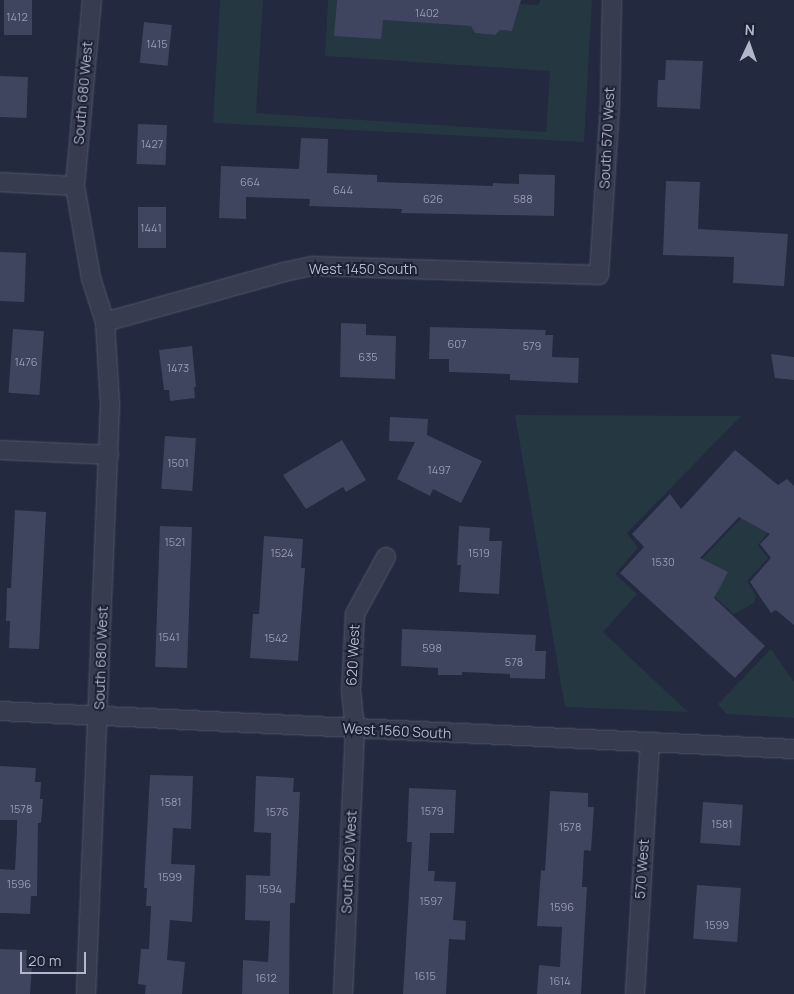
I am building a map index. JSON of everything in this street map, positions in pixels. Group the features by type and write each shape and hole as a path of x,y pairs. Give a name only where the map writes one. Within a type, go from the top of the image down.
{"street":[{"name":"South 680 West","path":"86,994 110,455 110,404 105,322 91,278 75,186 92,0"},
{"name":"South 570 West","path":"599,275 610,104 612,0"},
{"path":"0,182 75,186"},
{"name":"West 1450 South","path":"105,322 284,272 313,266 599,275"},
{"path":"0,450 110,455"},
{"name":"620 West","path":"355,729 351,691 355,614 386,558"},
{"name":"West 1560 South","path":"0,711 794,749"},
{"name":"South 620 West","path":"342,994 355,729"},
{"name":"570 West","path":"634,994 650,743"}],"shaded area":[{"path":"220,0 263,0 256,113 546,132 550,71 325,56 328,0 337,0 335,36 383,20 471,26 475,33 495,35 500,30 512,31 520,4 538,5 540,0 592,0 584,142 213,123"},
{"path":"515,415 741,416 627,533 638,548 615,574 637,594 603,632 688,712 565,707"},
{"path":"762,497 781,516 758,545 768,558 747,581 756,595 754,603 734,614 696,580 695,566"},
{"path":"771,649 794,682 794,718 726,714 718,704"}],"building":[{"path":"4,0 32,0 32,35 4,35"},
{"path":"337,0 521,0 512,31 500,30 495,35 475,33 471,26 383,20 381,39 334,36"},
{"path":"144,22 172,25 168,66 140,63"},
{"path":"666,60 703,61 700,109 657,107 658,80 665,80"},
{"path":"0,76 28,77 27,118 0,117"},
{"path":"138,124 167,125 166,165 137,164"},
{"path":"301,138 328,139 327,173 377,175 377,182 493,186 493,183 519,184 519,174 555,175 554,216 401,213 402,209 309,206 310,199 246,197 246,219 219,218 221,166 299,169"},
{"path":"666,181 700,182 698,229 788,234 784,286 733,283 734,257 663,255"},
{"path":"138,207 166,207 166,248 138,248"},
{"path":"0,252 26,253 24,302 0,301"},
{"path":"341,323 366,324 366,335 396,336 395,379 340,377"},
{"path":"430,327 546,330 545,335 553,335 552,357 579,358 578,383 510,380 510,374 449,372 449,359 429,359"},
{"path":"13,329 44,331 39,395 9,393"},
{"path":"192,346 196,387 194,387 195,398 170,401 169,390 164,390 159,350"},
{"path":"771,354 794,357 794,380 775,378"},
{"path":"390,417 428,419 427,435 482,461 461,503 433,489 430,496 397,479 415,442 389,441"},
{"path":"165,436 196,438 192,491 161,489"},
{"path":"342,440 366,480 346,492 343,487 306,509 283,475"},
{"path":"735,450 778,485 787,479 794,486 794,625 776,610 771,613 750,582 771,558 760,544 770,534 739,517 700,558 728,572 714,598 765,646 735,678 620,573 644,547 632,534 670,494 681,509"},
{"path":"15,510 46,512 39,649 9,648 10,621 6,621 7,588 11,588"},
{"path":"160,526 192,527 187,668 155,667"},
{"path":"459,526 490,528 489,541 502,541 499,594 459,592 461,565 457,565"},
{"path":"264,536 303,539 301,568 305,568 298,661 250,658 253,614 259,614"},
{"path":"402,629 536,635 535,651 546,651 545,679 510,678 510,674 462,672 462,675 438,675 438,668 401,666"},
{"path":"0,766 36,768 35,782 41,782 40,799 43,799 41,823 38,823 37,896 31,896 30,914 0,913 0,869 15,870 17,820 0,820"},
{"path":"150,775 193,776 191,829 173,828 171,864 195,865 192,922 170,920 167,960 185,962 182,994 145,994 146,985 138,984 141,949 149,949 151,906 146,906 147,888 144,888"},
{"path":"256,776 294,778 293,792 300,792 295,903 290,903 289,994 242,994 243,960 268,962 270,921 245,920 246,875 270,876 271,833 254,832"},
{"path":"409,788 456,790 454,833 430,833 428,871 435,871 434,881 456,882 453,920 466,921 465,940 449,939 446,994 403,994 412,842 407,842"},
{"path":"550,791 588,793 588,807 594,807 591,851 584,850 582,887 587,887 581,994 537,994 539,965 560,967 562,927 537,926 541,870 545,871"},
{"path":"703,802 743,805 740,846 700,843"},
{"path":"697,885 741,888 737,942 693,939"},
{"path":"0,949 27,950 26,963 32,964 30,994 0,994"}]}
